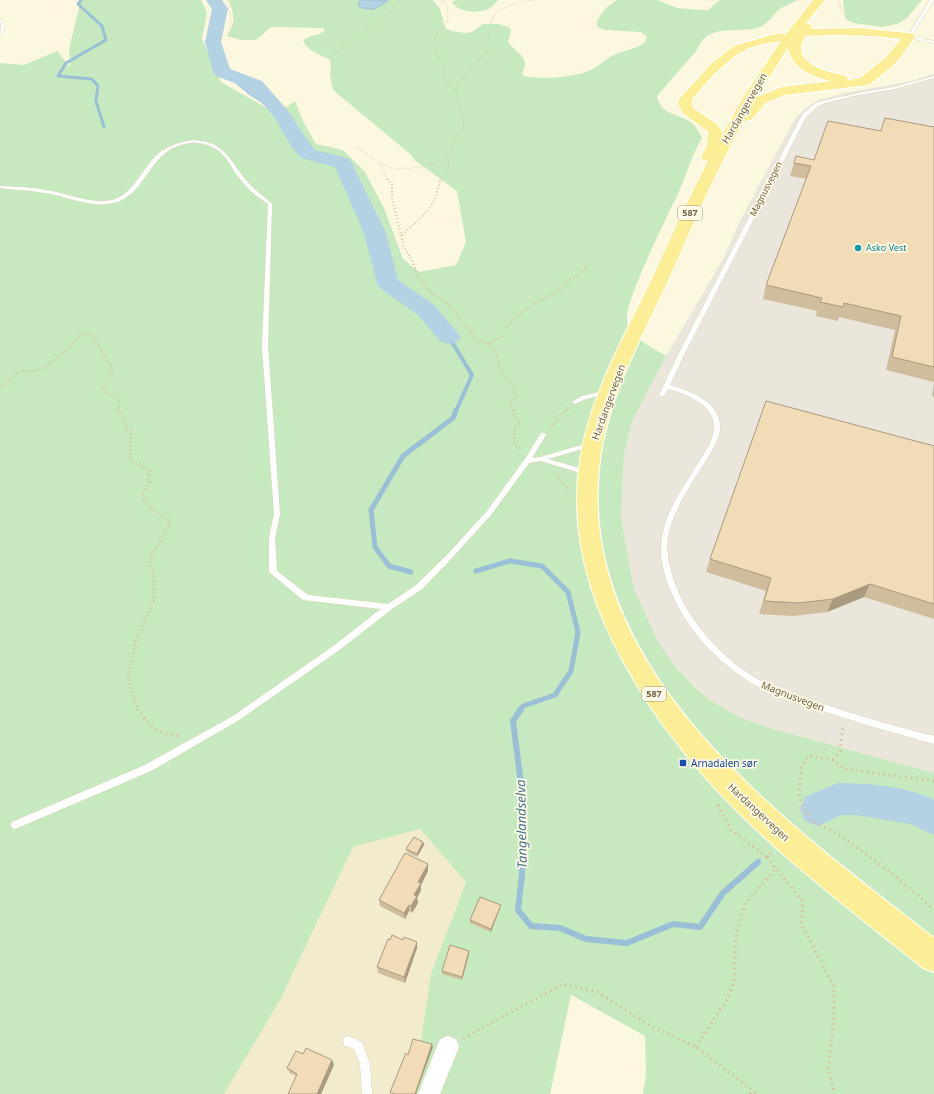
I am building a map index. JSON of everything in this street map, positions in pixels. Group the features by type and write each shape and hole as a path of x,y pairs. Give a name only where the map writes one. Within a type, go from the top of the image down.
{"main road":[{"name":"Hardangervegen","path":"819,0 774,58 737,117 684,226 610,392 593,443 588,473 587,511 589,532 599,579 616,625 657,698 681,730 730,786 816,863 934,957"},
{"path":"826,0 796,42 794,48 797,57 801,63 810,69 832,78 858,79 873,75"},
{"path":"809,33 832,31 867,31 909,37"},
{"path":"687,109 684,104 688,96 725,56 745,44 780,37"},
{"name":"587","path":"700,192 720,171 745,118 761,100 791,89 864,82 897,54 909,37"},
{"name":"587","path":"687,109 704,114 722,113 734,106 760,66 774,58"},
{"name":"587","path":"684,226 691,192 714,145 715,138 715,131 712,126 690,113 687,109"}],"street":[{"path":"429,1094 448,1046"}],"lane":[{"path":"932,0 909,37 934,42"},
{"path":"0,20 2,26 0,34"},
{"name":"Magnusvegen","path":"662,394 804,116 816,105 824,102 894,88 934,77"},
{"path":"0,187 44,191 95,203 114,201 129,192 141,180 154,161 166,150 180,143 192,141 208,143 220,149 244,181 270,204 265,346 277,514 272,538 273,572 306,598 389,607"},
{"name":"Magnusvegen","path":"666,386 679,390 700,400 710,408 717,417 718,424 717,433 711,446 676,506 665,538 668,576 678,601 688,617 713,647 733,665 754,680 784,694 843,715 934,740"},
{"path":"575,402 593,394 610,392"},
{"path":"15,825 148,768 242,714 336,649 389,607 419,587 448,558 490,513 527,461 543,435"},
{"path":"527,461 541,459 593,443"},
{"path":"541,459 588,473"},
{"path":"348,1041 358,1046 363,1056 367,1094"}],"path":[{"path":"228,0 231,22 228,35 231,40"},
{"path":"331,56 384,18 401,0"},
{"path":"357,147 390,168 404,168 434,163 451,153 453,139 463,129 465,124 455,89 445,79 443,63 436,54 432,42 448,21 448,6 442,0"},
{"path":"455,89 468,71 488,50 491,21 497,11 522,1 529,2 535,0"},
{"path":"402,235 427,211 435,199 437,187 444,172 449,166 448,156"},
{"path":"381,163 380,166 385,177 392,184 392,198 404,247 412,260 419,278 432,293 449,305 476,340 489,344 497,354 500,371 514,384 516,398 510,401 516,418 520,423 515,427 514,444 522,450 527,461"},
{"path":"489,344 502,336 509,324 534,304 557,291 590,265"},
{"path":"0,387 20,371 32,372 41,369 66,351 76,337 81,334 88,334 97,340 102,353 112,365 113,370 103,386 110,394 118,398 120,406 117,411 123,417 127,428 131,430 130,458 132,461 147,467 150,470 148,479 150,482 142,496 148,506 169,521 169,527 162,535 161,540 155,547 150,558 150,566 154,570 154,600 135,643 128,681 136,707 153,728 166,735 185,736 190,744"},
{"path":"543,435 559,416 575,402"},
{"path":"833,760 840,751 843,715"},
{"path":"934,781 844,769 833,760 808,756 801,770 799,796 809,819 843,837 894,875 934,910"},
{"path":"717,803 731,830 767,857 803,902 801,923 834,987 834,1021 828,1069 835,1094"},
{"path":"767,857 776,848"},
{"path":"696,1047 727,999 734,982 736,934 745,904 776,868"},
{"path":"448,1046 562,984 597,992 651,1026 696,1047 751,1092 757,1094"}],"shaded area":[{"path":"934,74 934,773 770,728 744,719 710,700 677,669 658,642 634,589 621,517 624,454 632,422 666,356 723,259 740,221 794,120 804,109 819,100 844,93 912,81"},
{"path":"420,829 466,882 451,921 413,1094 224,1094 280,1000 353,847"}],"green space":[{"path":"81,0 201,0 207,13 202,39 221,82 279,115 283,116 284,109 295,101 303,121 316,144 343,150 365,172 384,208 403,259 419,272 456,265 466,242 457,191 416,161 409,153 333,90 330,76 330,60 308,48 303,41 308,37 320,34 325,30 323,28 271,27 256,40 241,40 227,36 233,22 229,0 360,0 358,5 379,8 388,0 433,0 440,9 445,28 452,31 465,33 472,32 483,24 499,24 510,28 511,32 508,42 520,54 525,63 522,75 547,78 576,75 591,70 606,59 645,42 647,37 641,32 604,30 597,27 597,22 601,14 607,7 617,0 657,0 677,8 708,10 720,0 798,0 778,10 761,27 749,30 715,32 708,36 702,41 697,50 657,96 662,107 667,111 688,120 697,129 702,138 639,278 628,310 627,320 632,332 642,341 666,356 632,422 624,454 621,518 634,589 658,642 677,669 710,700 744,719 770,728 934,773 934,1094 643,1094 646,1074 645,1036 571,995 550,1094 413,1094 431,974 466,882 420,829 353,847 280,1000 224,1094 0,1094 0,63 24,65 57,51 70,67 69,49"},
{"path":"456,0 498,0 492,7 484,11 474,12 458,8 452,2"},
{"path":"843,0 922,0 906,19 897,24 882,27 853,23 847,20 845,17"}],"water":[{"path":"210,0 219,0 228,9 217,19"},
{"path":"360,0 388,0 381,6 374,9 367,9 358,6"},
{"path":"222,72 245,81 271,94 281,104 283,116 249,94"}],"building":[{"name":"Asko Vest","path":"885,118 934,127 934,367 892,357 901,316 844,303 843,307 820,302 822,298 766,285 811,166 794,163 796,156 814,160 828,121 881,131"},
{"path":"766,401 934,446 934,604 870,584 833,599 799,603 764,601 771,578 710,559"},
{"path":"414,837 423,842 417,854 406,849"},
{"path":"405,853 428,864 418,882 421,883 414,895 417,896 411,906 409,905 404,913 379,900"},
{"path":"480,897 501,905 491,929 470,920"},
{"path":"392,935 403,940 404,937 417,942 404,977 377,967 388,939 390,940"},
{"path":"450,945 469,951 462,977 442,971"},
{"path":"413,1039 432,1044 415,1094 394,1094 390,1092 406,1053 408,1055"},
{"path":"306,1048 332,1060 317,1094 288,1094 297,1074 287,1068 296,1051 303,1054"}],"waterway":[{"path":"81,0 78,4 102,26 106,40 66,63 58,76 92,79 98,86 96,101 104,127"},
{"path":"214,0 220,9 213,42 222,72 256,85 283,116 301,146 308,154 343,163 375,233 388,283 426,310 449,337"},
{"path":"449,337 472,375 456,411"},
{"path":"411,572 389,566 375,547 371,510 403,456 453,418 456,410"},
{"name":"Tangelandselva","path":"476,571 510,561 542,566 568,592 578,632 571,671 555,695 523,706 521,710"},
{"name":"Tangelandselva","path":"521,709 513,721 521,784 522,875 518,910 531,926 560,928 586,939 627,943 673,924 700,927 723,893 758,862"},
{"name":"Tangelandselva","path":"818,809 837,799 856,799 915,808 934,818"}],"place":[{"name":"Asko Vest","path":"858,248"},
{"name":"Arnadalen sør","path":"683,763"}]}
